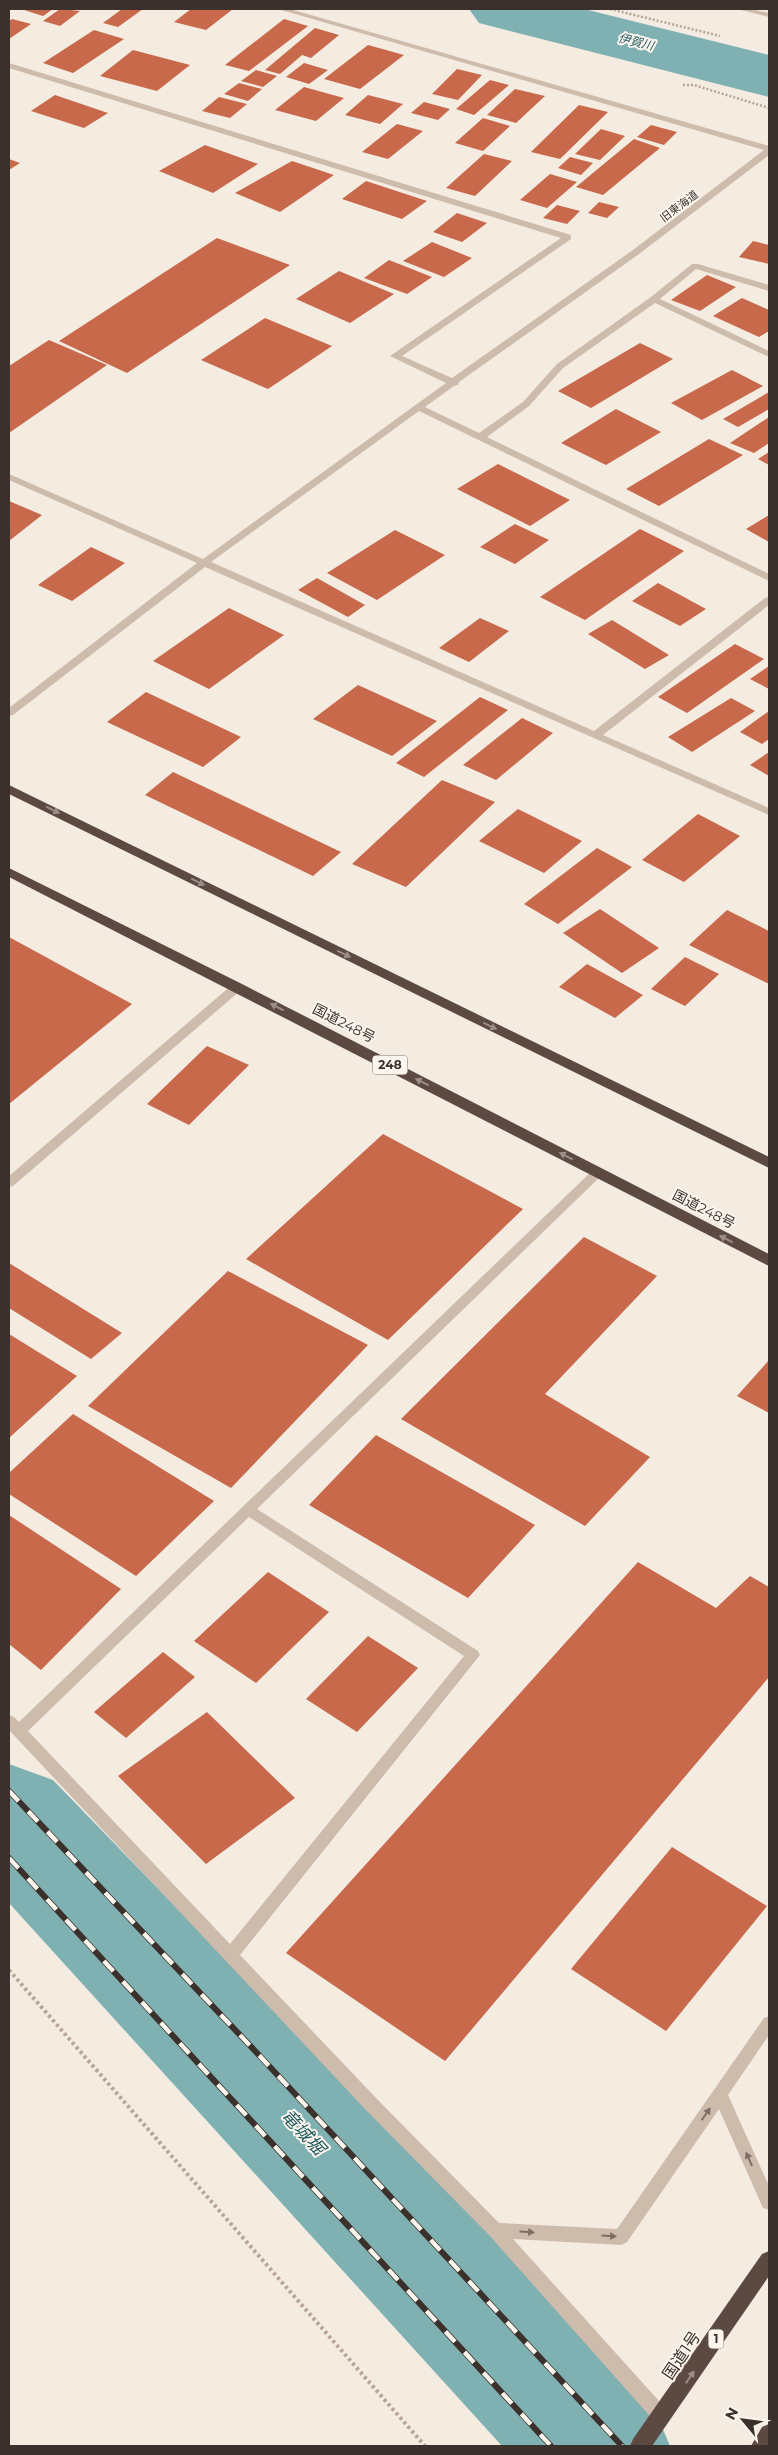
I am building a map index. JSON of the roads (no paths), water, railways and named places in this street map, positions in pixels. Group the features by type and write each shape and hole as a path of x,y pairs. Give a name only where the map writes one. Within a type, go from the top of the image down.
{"highway":[{"path":"9,789 769,1163"},
{"name":"国道248号","path":"9,872 237,986 769,1261"},
{"name":"国道1号","path":"640,2446 662,2417 769,2260"},
{"path":"761,2446 769,2434"}],"street":[{"path":"282,9 769,150"},
{"path":"741,9 769,15"},
{"path":"9,65 568,236 395,356 455,383"},
{"name":"旧東海道","path":"9,713 205,562 418,407 455,383 769,150"},
{"path":"480,436 526,404 560,366 654,299 695,266 769,288"},
{"path":"654,299 769,354"},
{"path":"418,407 769,578"},
{"path":"9,477 769,812"},
{"path":"596,735 769,600"},
{"path":"9,1183 237,986"},
{"path":"598,1172 248,1510 14,1726 230,1955 495,2230 662,2417"},
{"path":"230,1955 473,1655 248,1510"},
{"path":"495,2230 621,2237 769,2023"},
{"path":"720,2094 769,2203"}],"waterway":[{"name":"伊賀川","path":"503,9 769,76"},
{"name":"竜城堀","path":"9,1817 598,2446"}],"railway":[{"path":"9,1791 257,2053 622,2446"},
{"path":"9,1858 551,2446"}]}
